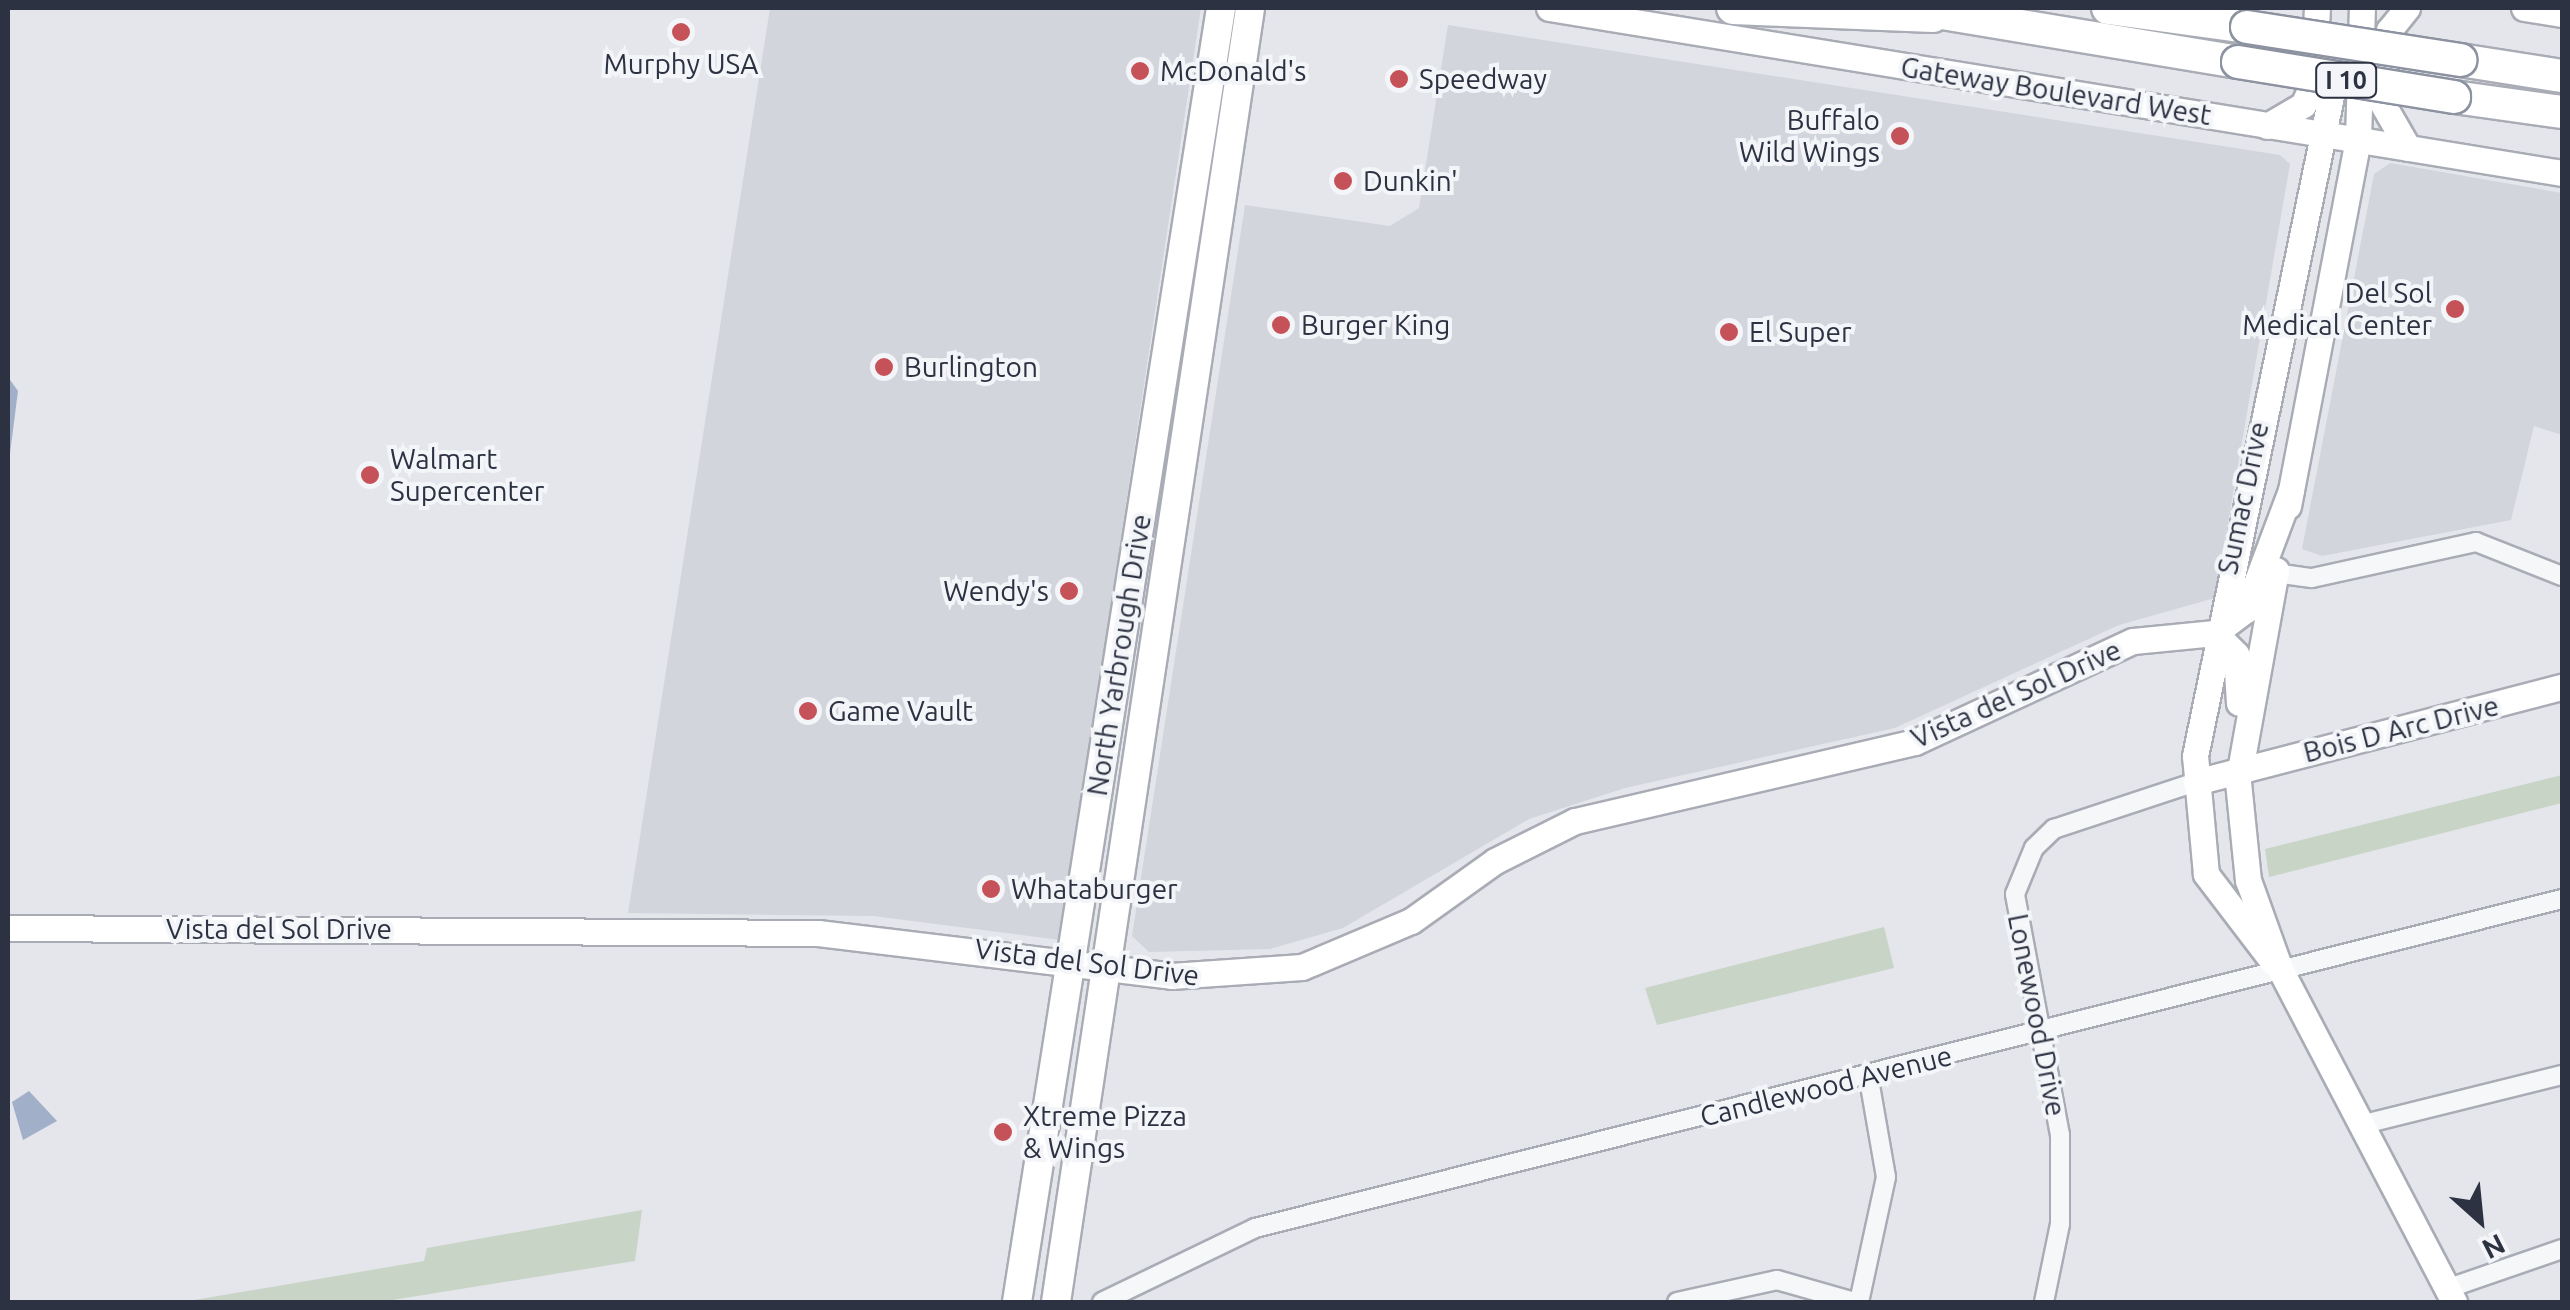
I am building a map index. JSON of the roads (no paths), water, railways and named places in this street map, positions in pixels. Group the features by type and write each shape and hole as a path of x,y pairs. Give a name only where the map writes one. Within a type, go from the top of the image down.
{"highway":[{"path":"1734,8 1967,16"},
{"name":"I 10","path":"1912,8 2562,112"},
{"name":"I 10","path":"2108,8 2562,76"}],"main road":[{"path":"1248,21 1263,8"},
{"name":"Gateway Boulevard West","path":"1549,8 2562,173"},
{"path":"2267,126 2303,106 2314,84 2317,8"},
{"name":"Sumac Drive","path":"2280,969 2214,894 2196,782 2215,632 2316,134 2354,8"},
{"name":"Sumac Drive","path":"2362,8 2358,140 2239,771 2248,880 2280,969 2364,1124 2450,1296"},
{"path":"2408,8 2389,30 2381,101 2408,148"},
{"path":"2524,8 2562,14"},
{"name":"North Yarbrough Drive","path":"1017,1302 1217,14"},
{"name":"North Yarbrough Drive","path":"1056,1302 1248,21"},
{"path":"1156,417 1188,421"},
{"path":"2242,742 2236,654 2215,632 2246,610 2291,490"},
{"name":"Vista del Sol Drive","path":"8,928 852,934 1108,968 1237,976 1333,958 1575,821 1916,742 2133,641 2215,632"},
{"name":"Bois D Arc Drive","path":"2196,782 2562,687"}],"street":[{"path":"2275,573 2312,578 2476,542 2562,576"},
{"name":"Lonewood Drive","path":"2044,1302 2062,1177 2042,1035 2013,917 2034,848 2079,814 2196,782"},
{"name":"Candlewood Avenue","path":"1102,1302 1255,1228 1868,1074 2042,1035 2280,969 2562,898"},
{"path":"1677,1302 1777,1280 1857,1302 1886,1177 1868,1074"},
{"path":"2364,1124 2562,1075"},
{"path":"2450,1296 2562,1249"}],"water":[{"path":"8,377 18,391 8,469"},
{"path":"29,1091 57,1121 23,1140 12,1102"}],"place":[{"name":"Murphy USA","path":"681,32"},
{"name":"McDonald's","path":"1140,71"},
{"name":"Speedway","path":"1399,79"},
{"name":"Buffalo Wild Wings","path":"1900,136"},
{"name":"Dunkin'","path":"1343,181"},
{"name":"Del Sol Medical Center","path":"2455,309"},
{"name":"Burger King","path":"1281,325"},
{"name":"El Super","path":"1729,332"},
{"name":"Burlington","path":"884,367"},
{"name":"Walmart Supercenter","path":"370,475"},
{"name":"Wendy's","path":"1069,591"},
{"name":"Game Vault","path":"808,711"},
{"name":"Whataburger","path":"991,889"},
{"name":"Xtreme Pizza & Wings","path":"1003,1132"}]}
